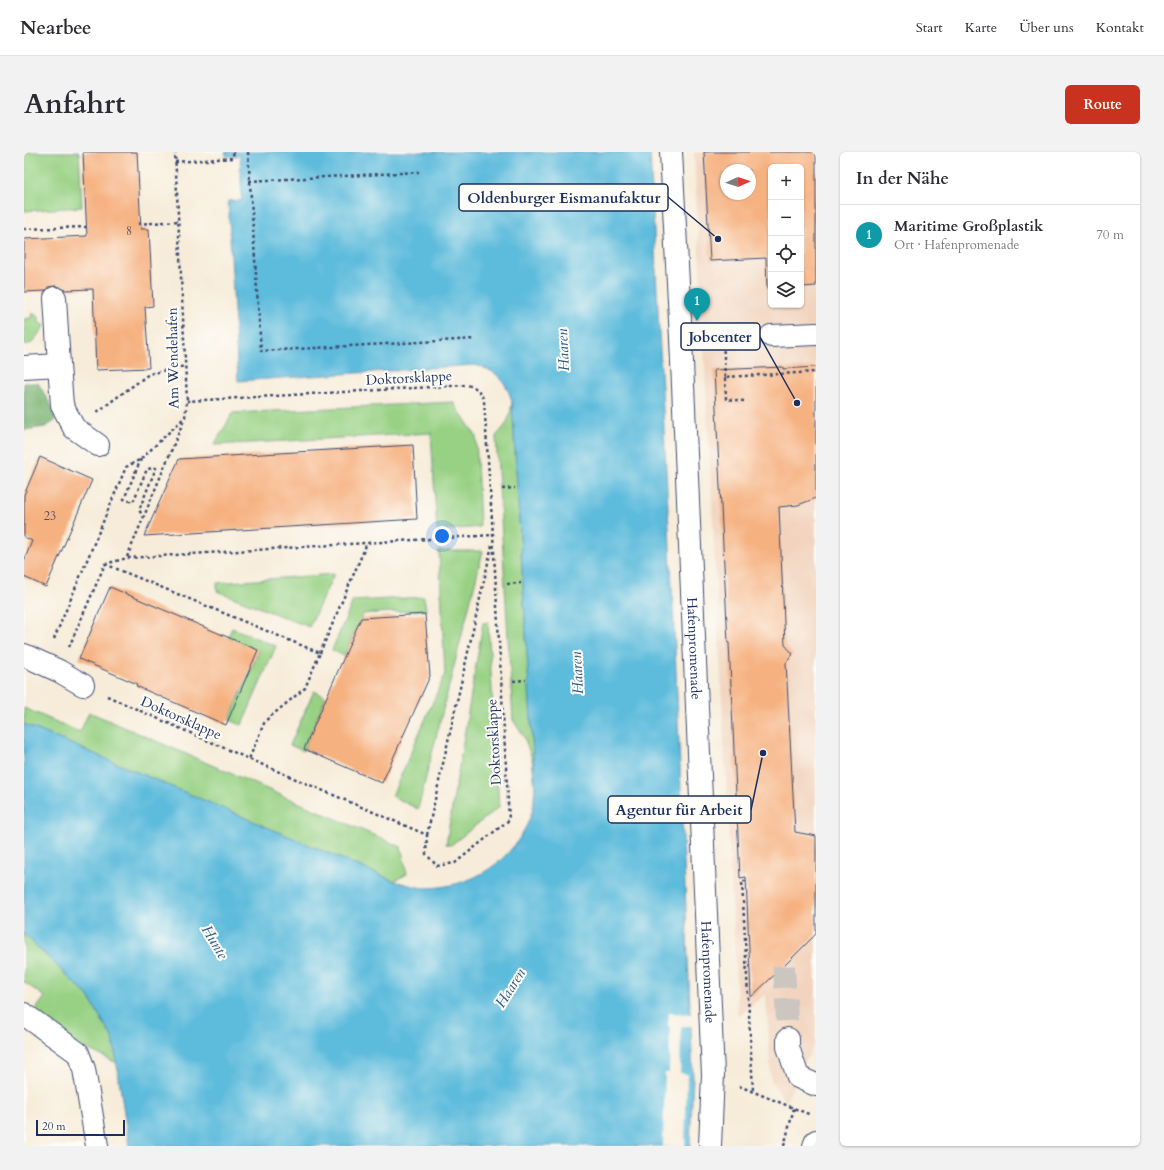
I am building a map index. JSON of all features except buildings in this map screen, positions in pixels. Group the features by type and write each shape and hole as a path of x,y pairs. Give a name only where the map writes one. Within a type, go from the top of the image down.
{"street":[{"name":"Hafenpromenade","path":"671,152 681,339 713,1075 710,1146"},
{"path":"55,298 62,404 74,428 98,444"},
{"path":"771,336 816,334"},
{"path":"24,367 59,365"},
{"path":"42,664 83,685"},
{"path":"24,1014 78,1053 84,1069 96,1146"},
{"path":"788,1039 788,1047 798,1077 816,1085"},
{"path":"814,1146 816,1141"}],"path":[{"name":"Am Wendehafen","path":"42,664 126,467 141,459 185,417 187,401 175,152"},
{"path":"175,162 232,158 234,152"},
{"path":"248,152 261,351 475,339"},
{"path":"249,181 419,172"},
{"path":"138,224 179,222"},
{"path":"24,228 86,227"},
{"path":"681,339 771,336"},
{"path":"723,338 726,399 744,401"},
{"path":"74,428 149,374 185,366"},
{"path":"725,377 816,372"},
{"name":"Doktorsklappe","path":"187,401 466,385 475,386 480,392 484,401 493,535 509,820 455,863 437,866 426,854 428,835 493,541"},
{"path":"127,558 185,417"},
{"path":"141,459 124,499 133,502 147,469 156,468 139,510 144,516"},
{"path":"502,489 515,488"},
{"path":"42,664 105,564 127,558 493,535"},
{"path":"249,759 265,721 305,688 367,543"},
{"path":"105,564 320,653"},
{"path":"507,584 521,583"},
{"path":"513,681 526,680"},
{"name":"Doktorsklappe","path":"83,685 249,759 428,835"},
{"path":"746,880 742,881 752,1091"},
{"path":"713,1075 816,1117"}],"shaded area":[{"path":"694,152 816,152 816,1041 786,1101 771,1080 766,994 738,1016"}],"green space":[{"path":"24,152 79,152 82,207 24,211"},
{"path":"32,313 39,317 39,323 45,325 32,343 24,345 24,319 31,318"},
{"path":"24,383 38,383 52,407 55,421 45,427 24,430"},
{"path":"512,401 535,787 532,759 524,737 513,720 496,436 508,420"},
{"path":"453,402 476,436 480,527 437,531 431,433 214,445 233,413"},
{"path":"439,551 483,551 418,809 392,796 445,674"},
{"path":"334,574 309,627 217,591 217,583"},
{"path":"424,597 426,610 363,614 344,656 332,650 353,601"},
{"path":"488,622 499,807 451,845 446,844 483,623"},
{"path":"232,628 276,646 242,725 229,720 259,651 228,637"},
{"path":"314,691 326,697 303,751 290,745"},
{"path":"24,708 80,732 89,712 401,847 407,874 394,881 24,724"},
{"path":"24,934 88,996 113,1039 117,1063 72,1042 33,1013 45,997 24,982"}],"water":[{"path":"225,152 650,152 675,647 693,1077 690,1146 129,1146 113,1039 88,996 24,934 24,724 394,881 424,888 442,887 459,883 490,869 514,846 524,831 532,812 535,787 512,401 509,393 503,382 495,373 475,365 238,381 228,201 242,200 240,156 226,156"}],"pier":[{"path":"669,1013 692,1014 692,1026 681,1026 680,1073 687,1074 685,1146 663,1146 665,1073 669,1073"}],"tunnel":[{"path":"784,966 788,1039"}],"place":[{"name":"Oldenburger Eismanufaktur","path":"718,239"},
{"name":"Maritime Großplastik","path":"697,321"},
{"name":"Jobcenter","path":"797,403"},
{"name":"Agentur für Arbeit","path":"763,753"}],"water label":[{"name":"Haaren","path":"563,350"},
{"name":"Haaren","path":"577,673"},
{"name":"Hunte","path":"215,942"},
{"name":"Haaren","path":"510,988"}]}
